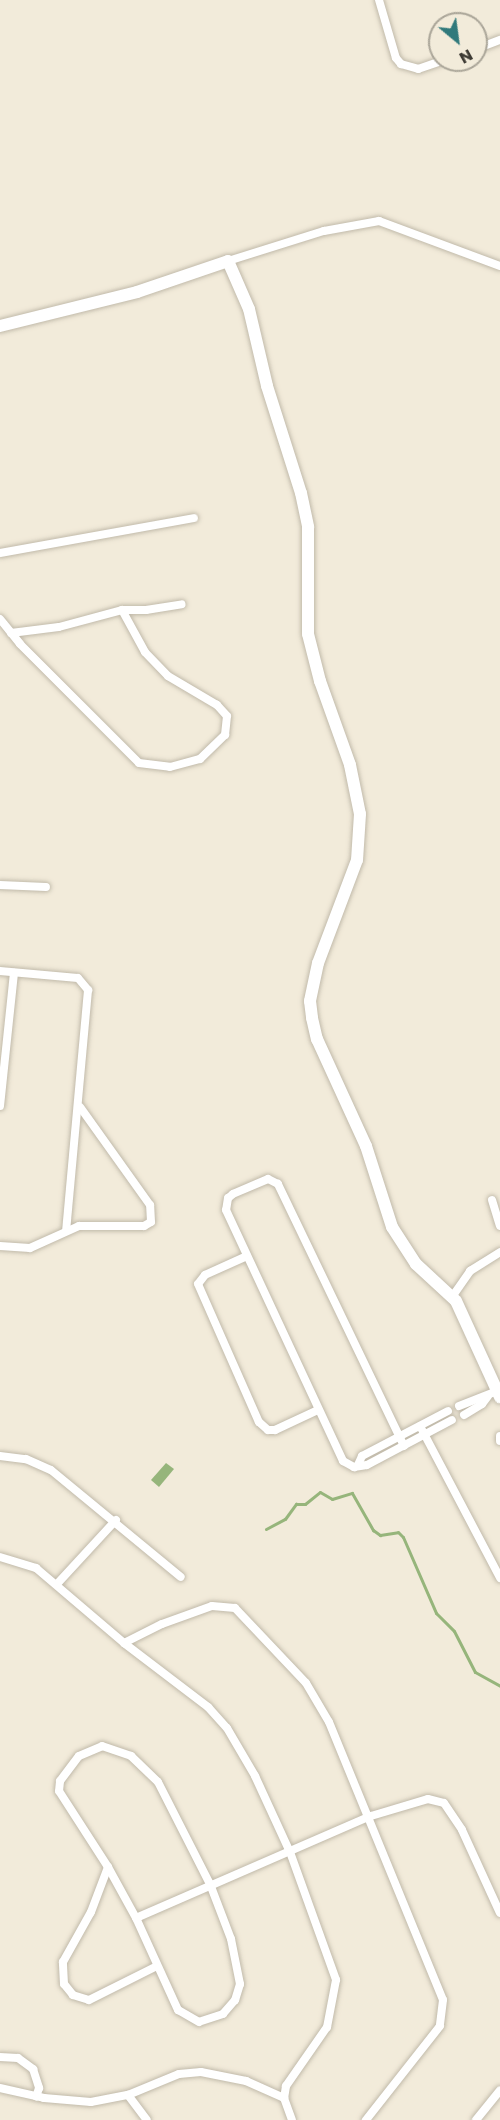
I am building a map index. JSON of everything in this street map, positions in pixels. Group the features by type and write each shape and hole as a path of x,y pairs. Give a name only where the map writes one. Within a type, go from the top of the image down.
{"main road":[{"path":"0,326 137,292 228,261 249,309 267,386 301,493 308,527 310,645 350,765 360,814 357,860 318,963 310,1001 312,1018 317,1039 366,1146 392,1227 412,1259 452,1297 495,1395"}],"street":[{"path":"380,0 396,58 401,64 418,69 428,66"},
{"path":"228,261 324,231 379,221 500,266"},
{"path":"0,553 194,518"},
{"path":"11,633 60,627 122,610 146,610 182,604"},
{"path":"0,619 11,633 139,763 170,767 200,759 225,735 227,716 216,705 168,676 145,652 122,610"},
{"path":"0,885 46,887"},
{"path":"0,971 67,976 86,984 88,1007 80,1107 66,1230"},
{"path":"0,1106 14,973"},
{"path":"0,1246 30,1248 66,1230 100,1224 144,1226 153,1214 126,1169 80,1107"},
{"path":"404,1446 288,1202 273,1180 255,1182 228,1198 226,1204 247,1256 344,1461 367,1465 404,1446 425,1435 452,1420"},
{"path":"492,1200 500,1226"},
{"path":"452,1297 470,1271 500,1252"},
{"path":"247,1256 205,1275 198,1284 254,1411 268,1430 318,1410"},
{"path":"459,1406 477,1396 495,1395"},
{"path":"464,1415 495,1395"},
{"path":"358,1465 362,1456 448,1411"},
{"path":"420,1426 500,1578"},
{"path":"500,1436 500,1441"},
{"path":"0,1456 26,1459 51,1470 116,1520 181,1577"},
{"path":"57,1584 116,1520"},
{"path":"0,1557 36,1568 124,1642 208,1707 227,1728 255,1776 290,1852 336,1980 327,2027 286,2086 284,2098 292,2120"},
{"path":"124,1642 162,1624 212,1606 236,1608 306,1683 329,1722 370,1816 443,2000 443,2014 436,2032 366,2120"},
{"path":"102,1746 131,1756 158,1782 210,1884 238,1965 240,1984 235,2000 223,2014 210,2021 190,2019 178,2010 155,1966 136,1918 108,1867 59,1791 63,1776 79,1756 102,1746"},
{"path":"136,1918 370,1816 428,1799 444,1803 475,1854 500,1913"},
{"path":"108,1867 91,1912 63,1962 64,1984 73,1995 89,2000 155,1966"},
{"path":"0,2057 18,2058 33,2069 39,2088 36,2097"},
{"path":"0,2088 36,2097 79,2102 128,2095 190,2071 246,2081 284,2098"},
{"path":"476,2120 500,2090"},
{"path":"128,2095 147,2120"}],"shaded area":[{"path":"166,1463 174,1469 159,1487 151,1480"}],"waterway":[{"path":"266,1529 285,1519 296,1504 305,1504 320,1492 332,1499 352,1493 373,1530 380,1535 398,1532 403,1537 436,1613 454,1631 475,1672 500,1686"}]}
